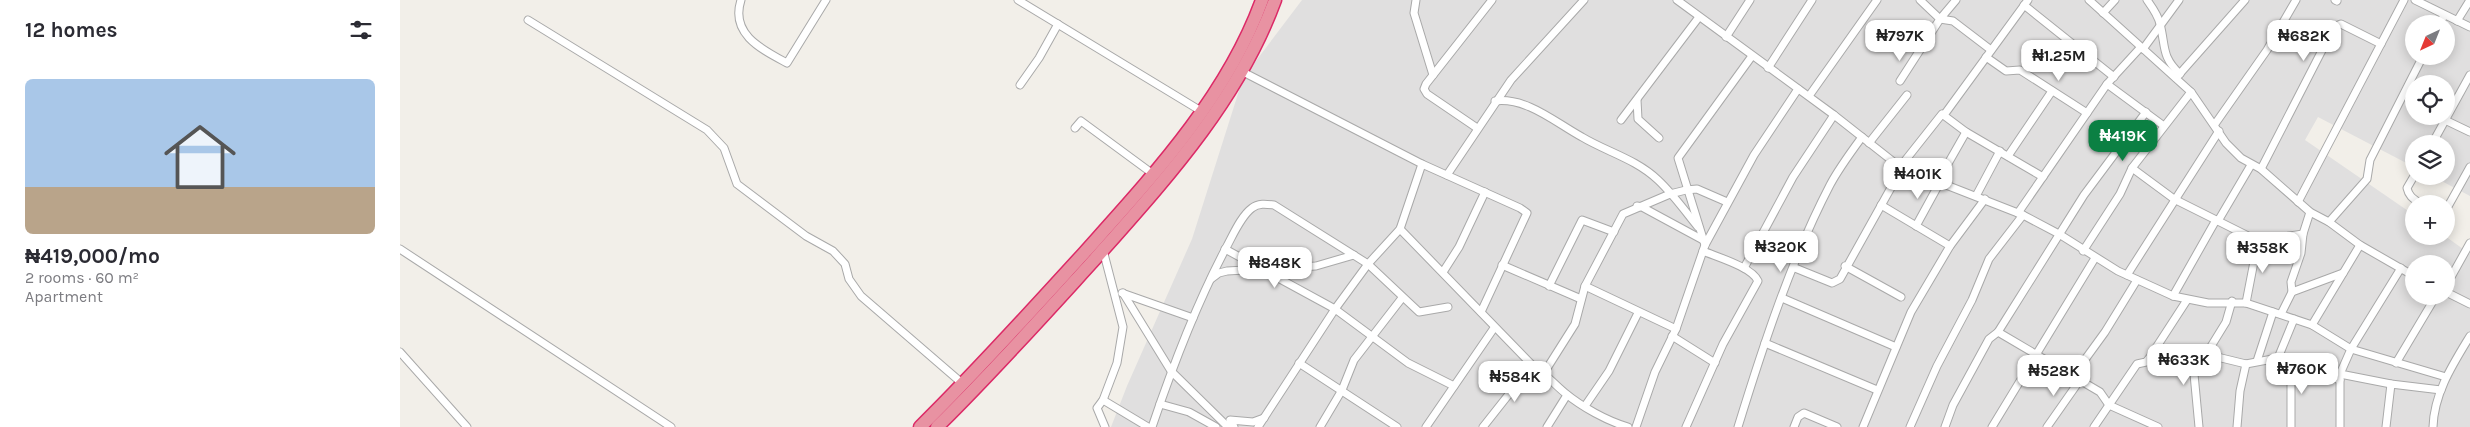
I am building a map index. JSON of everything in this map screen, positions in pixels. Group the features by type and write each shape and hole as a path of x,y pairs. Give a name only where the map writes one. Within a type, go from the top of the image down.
{"highway":[{"path":"920,427 1025,318 1153,174 1202,111 1237,56 1262,0"},
{"path":"937,427 1011,352 1103,249 1203,131 1243,72 1275,0"}],"street":[{"path":"740,2 737,12 741,30 754,42 787,64 826,0"},
{"path":"1018,0 1202,111"},
{"path":"1416,0 1414,13 1433,75"},
{"path":"1477,128 1427,94 1424,89 1492,0"},
{"path":"1448,175 1477,128 1511,80 1584,0"},
{"path":"1677,0 1798,88 1901,168 1938,184 1985,199 2020,214 2059,234 2095,258 2173,296 2208,303 2232,301 2246,303 2312,325 2351,349 2446,377"},
{"path":"1726,37 1750,0"},
{"path":"1768,68 1812,0"},
{"path":"1808,96 1877,0"},
{"path":"1920,0 1940,19 1954,21 2006,71 2020,70 2087,113"},
{"path":"1900,80 1940,19 1956,0"},
{"path":"2089,0 2141,49 2178,76"},
{"path":"2103,13 2115,0"},
{"path":"2147,0 2160,25 2164,54 2226,143 2251,165 2261,169 2310,212 2329,222 2360,245 2405,271"},
{"path":"1910,427 1937,366 1972,300 1989,260 2042,177 2107,84 2141,49 2179,0"},
{"path":"2178,76 2244,0"},
{"path":"2127,275 2296,0"},
{"path":"2298,202 2404,0"},
{"path":"2470,0 2457,21 2470,27"},
{"path":"2418,1 2444,15"},
{"path":"1795,268 1832,282 1840,279 1845,266 1901,168 1940,115 1944,115 2026,2 2114,77"},
{"path":"1621,120 1699,17"},
{"path":"528,20 707,130 724,148 737,184 806,236 833,251 845,264 849,279 861,296 962,384"},
{"path":"1020,85 1040,58 1058,24"},
{"path":"2261,169 2334,28 2341,24 2381,44"},
{"path":"1704,245 1678,164 1680,154 1752,56"},
{"path":"2329,222 2367,179 2370,160 2418,65"},
{"path":"1243,72 1422,164 1527,213 1513,247 1502,265 1481,312"},
{"path":"2455,103 2470,75"},
{"path":"2107,84 2164,126"},
{"path":"1636,427 1654,372 1674,333 1704,245 1754,155 1798,88"},
{"path":"2008,156 2052,91"},
{"path":"2084,251 2120,194 2132,168 2191,92"},
{"path":"1869,142 1907,95"},
{"path":"1637,99 1638,119 1659,138"},
{"path":"1495,101 1508,100 1533,109 1554,119 1582,138 1638,163 1658,180 1698,227"},
{"path":"1945,427 1953,406 1984,347 1992,336 1998,332 2084,195 2146,112"},
{"path":"1744,268 1793,177 1834,115"},
{"path":"1944,115 1966,132 2042,177"},
{"path":"1074,128 1081,121 1153,174"},
{"path":"2455,124 2470,132"},
{"path":"1916,226 1966,132"},
{"path":"1738,427 1765,343 1782,298 1830,185 1862,137"},
{"path":"1976,196 2000,151"},
{"path":"1258,427 1335,309 1368,264 1400,229 1422,164"},
{"path":"2173,296 2251,165"},
{"path":"2454,195 2470,167"},
{"path":"2132,168 2174,200 2258,241 2303,234"},
{"path":"1544,372 1575,324 1584,286 1623,214 1636,206 1686,190 1696,189 1727,202"},
{"path":"1443,272 1459,247 1485,192"},
{"path":"1863,427 1910,312 1950,246 1985,199"},
{"path":"1103,400 1150,427 1209,280 1251,208 1267,204 1274,205 1368,264 1419,312 1448,307"},
{"path":"1881,205 1950,246"},
{"path":"1636,206 1642,207 1744,268 1753,274 1758,281 1723,344 1686,427"},
{"path":"2292,292 2290,282 2301,253 2303,234 2310,212"},
{"path":"1549,286 1582,220 1614,232"},
{"path":"1400,229 1532,365 1544,372 1567,395 1609,419 1628,427"},
{"path":"2246,303 2258,241"},
{"path":"2455,270 2470,243"},
{"path":"2312,325 2360,245"},
{"path":"400,249 671,427"},
{"path":"1103,249 1123,327 1117,362 1103,400 1097,408 1105,427"},
{"path":"1226,249 1335,309 1408,363 1454,386"},
{"path":"1209,280 1219,272 1316,266 1354,255"},
{"path":"1992,427 2095,258"},
{"path":"1502,265 1581,299"},
{"path":"1845,266 1900,297"},
{"path":"2340,427 2340,378 2351,349 2400,268"},
{"path":"2257,361 2277,313 2292,292 2343,273"},
{"path":"2073,376 2105,332 2137,280"},
{"path":"1584,286 1604,294 1674,333 1715,363"},
{"path":"1114,290 1193,318"},
{"path":"1123,293 1171,371 1228,427"},
{"path":"2455,296 2470,304"},
{"path":"1320,427 1342,390 1354,360 1402,298"},
{"path":"1782,298 1896,347"},
{"path":"2099,426 2109,405 2137,364 2150,358 2188,300"},
{"path":"2199,427 2194,374 2226,322 2232,301"},
{"path":"2396,363 2431,305"},
{"path":"1585,406 1609,371 1638,313"},
{"path":"2278,358 2294,319"},
{"path":"1426,427 1494,328"},
{"path":"1998,332 2100,392 2109,405 2158,427"},
{"path":"2433,427 2435,408 2440,390 2470,336"},
{"path":"1765,343 1877,390"},
{"path":"400,352 467,427"},
{"path":"2205,354 2246,364 2278,358 2340,378 2440,390"},
{"path":"2291,362 2292,427"},
{"path":"1299,363 1342,390 1386,424 1398,427"},
{"path":"2237,427 2240,391 2246,364"},
{"path":"1483,427 1532,365"},
{"path":"2047,427 2080,380"},
{"path":"2386,427 2391,384"},
{"path":"1548,427 1567,395"},
{"path":"1160,404 1189,412 1216,427"},
{"path":"1794,427 1798,417 1804,413 1836,427"},
{"path":"1234,427 1230,420 1253,422 1264,418"},
{"path":"1604,427 1609,419"}],"shaded area":[{"path":"1302,0 2470,0 2470,196 2449,185 2455,185 2455,135 2405,135 2405,162 2318,117 2305,140 2405,209 2405,245 2455,245 2455,243 2470,254 2470,427 1111,427 1127,386 1192,239 1243,78"}]}
